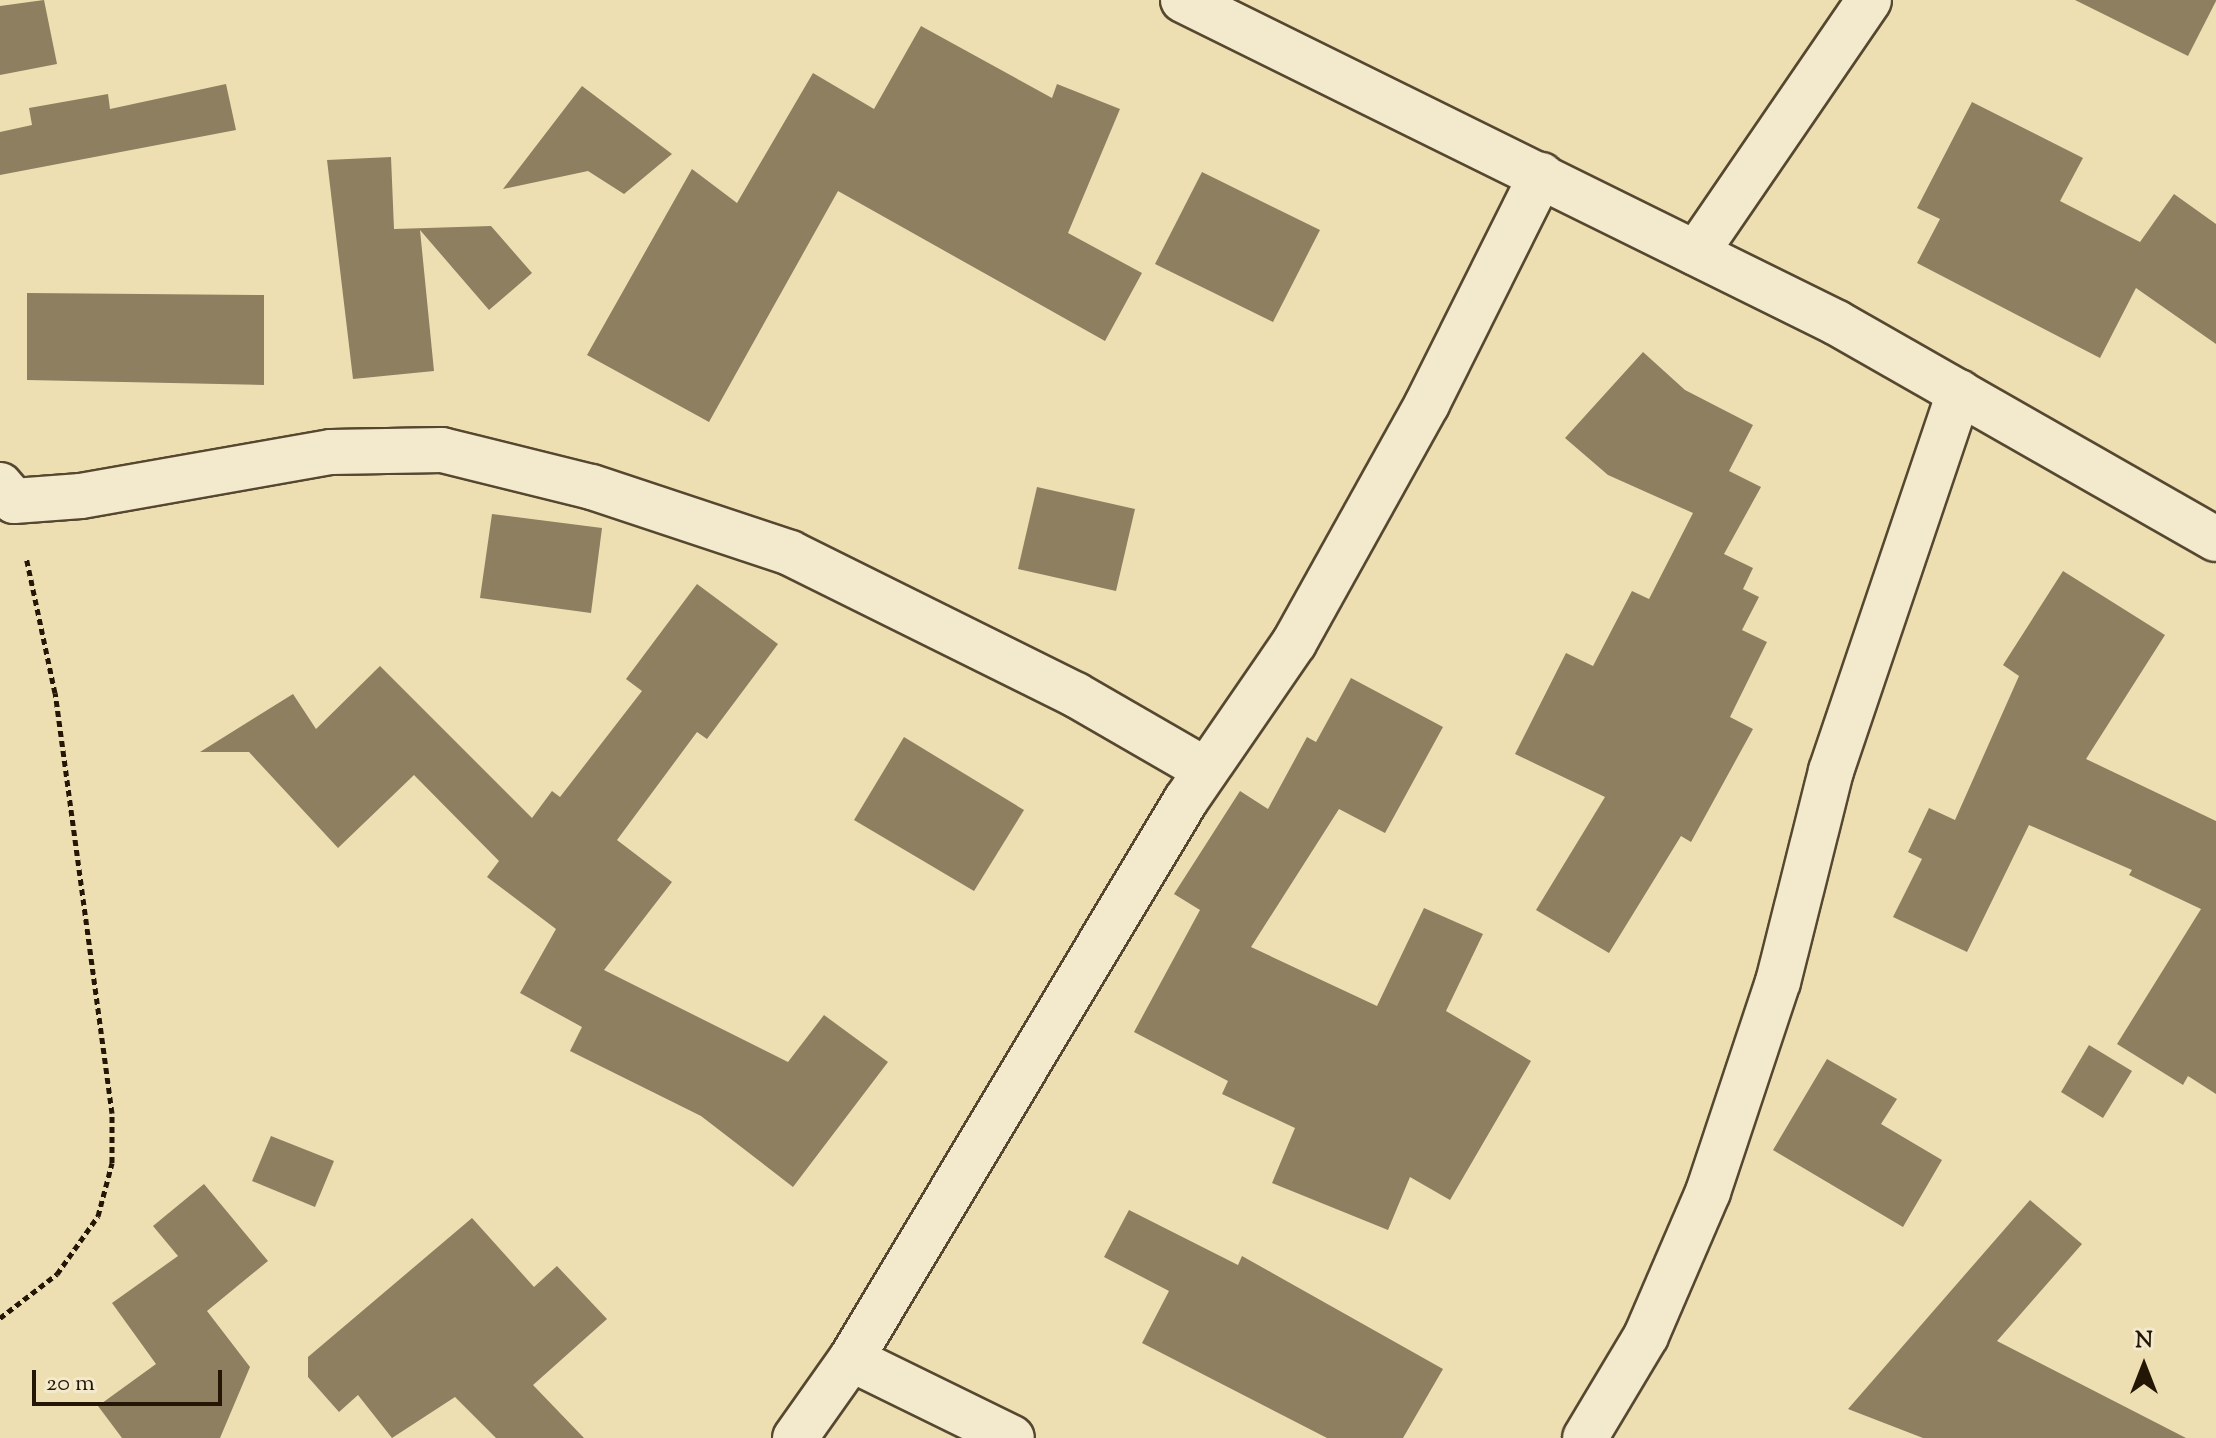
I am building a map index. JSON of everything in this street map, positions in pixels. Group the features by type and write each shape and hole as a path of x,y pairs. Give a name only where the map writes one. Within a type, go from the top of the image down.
{"street":[{"path":"1183,0 1696,253 1959,392 2216,539"},
{"path":"1696,253 1869,0"},
{"path":"795,1438 851,1359 1206,770 1294,643 1427,404 1541,175"},
{"path":"1585,1438 1646,1336 1708,1192 1778,982 1831,771 1959,392"},
{"path":"7,493 81,496 331,452 442,450 592,487 790,553 1076,695 1206,770"},
{"path":"851,1359 1012,1438"}],"path":[{"path":"0,1318 57,1274 98,1216 112,1163 112,1113 55,693 7,493"}],"building":[{"path":"44,0 57,64 0,75 0,6"},
{"path":"2075,0 2216,0 2216,1 2188,56"},
{"path":"921,26 1052,98 1057,84 1120,109 1068,233 1142,273 1105,341 838,191 709,422 587,355 692,169 737,203 813,73 874,109"},
{"path":"226,84 236,130 0,175 0,132 32,125 29,108 108,94 110,109"},
{"path":"582,86 672,154 624,194 588,171 503,189"},
{"path":"1972,102 2083,158 2060,201 2140,242 2174,194 2216,224 2216,344 2136,288 2100,358 1917,263 1940,219 1917,208"},
{"path":"391,157 394,229 491,226 532,273 489,310 420,230 434,371 353,379 327,160"},
{"path":"1202,172 1320,230 1273,322 1155,264"},
{"path":"27,293 264,295 264,385 27,380"},
{"path":"1643,352 1685,390 1753,425 1729,471 1761,487 1724,554 1753,568 1743,589 1759,597 1742,630 1767,642 1730,717 1753,729 1691,842 1681,836 1609,953 1536,910 1605,797 1515,754 1566,653 1593,666 1632,591 1649,599 1693,513 1608,475 1565,438"},
{"path":"1037,487 1135,509 1116,591 1018,569"},
{"path":"492,514 602,528 591,613 480,598"},
{"path":"2063,571 2165,635 2086,759 2216,821 2216,1094 2188,1076 2183,1085 2117,1044 2201,909 2129,875 2132,870 2029,825 1967,952 1893,917 1922,859 1908,852 1929,808 1955,820 2019,676 2003,665"},
{"path":"697,584 778,644 707,739 697,732 617,840 672,882 604,970 788,1062 824,1015 888,1062 793,1187 701,1116 570,1051 582,1027 520,993 556,929 487,877 499,861 414,775 338,848 249,752 200,752 293,694 316,729 380,666 532,818 552,791 560,797 642,691 626,679"},
{"path":"1351,678 1443,727 1385,833 1339,809 1251,947 1377,1006 1424,908 1483,934 1446,1011 1531,1061 1450,1200 1410,1177 1388,1230 1272,1183 1295,1128 1222,1094 1228,1081 1134,1032 1200,910 1174,894 1240,791 1268,809 1307,737 1316,742"},
{"path":"904,737 1024,810 974,891 854,820"},
{"path":"2089,1045 2132,1071 2103,1118 2061,1092"},
{"path":"1827,1059 1897,1099 1881,1124 1942,1160 1903,1227 1773,1150"},
{"path":"271,1136 334,1161 315,1207 252,1181"},
{"path":"204,1184 268,1261 207,1311 250,1367 220,1438 122,1438 98,1406 156,1364 112,1303 178,1256 153,1226"},
{"path":"2030,1200 2082,1244 1997,1341 2186,1438 1923,1438 1848,1409"},
{"path":"1129,1210 1238,1265 1242,1256 1443,1369 1403,1438 1327,1438 1142,1343 1169,1291 1104,1257"},
{"path":"472,1218 534,1287 557,1266 607,1319 533,1385 584,1438 496,1438 455,1397 392,1438 358,1395 339,1412 308,1377 308,1357"}]}
